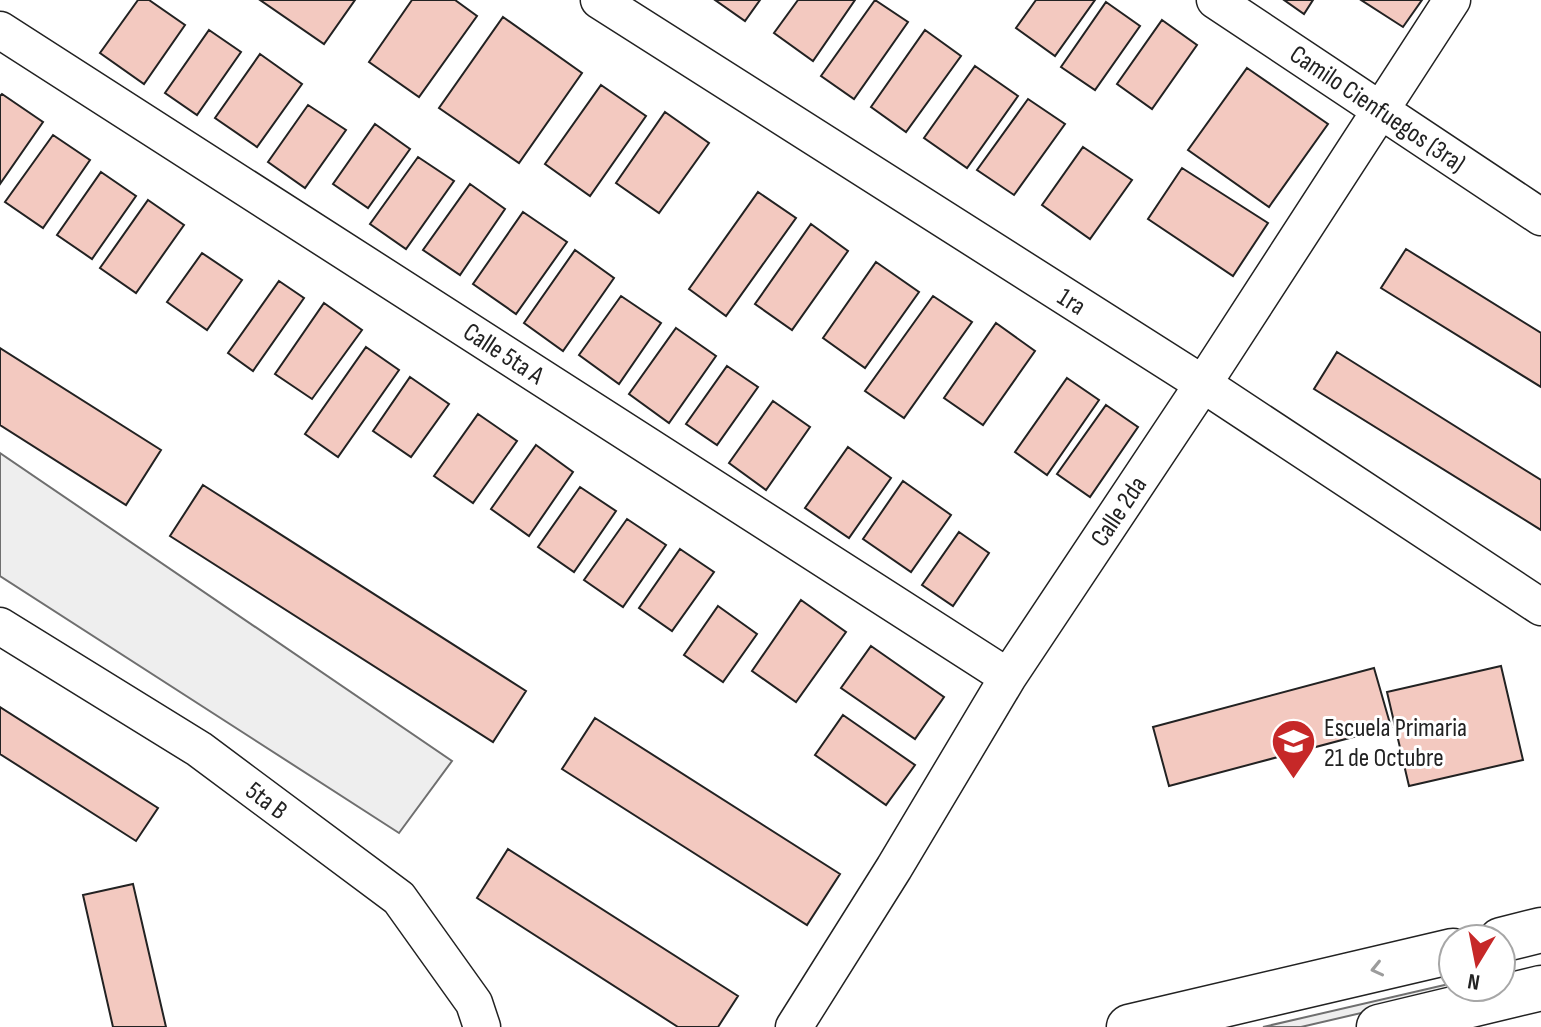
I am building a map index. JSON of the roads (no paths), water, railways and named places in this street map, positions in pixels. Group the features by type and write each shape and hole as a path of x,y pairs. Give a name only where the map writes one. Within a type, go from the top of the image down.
{"main road":[{"path":"1517,936 1541,930"},
{"path":"1129,1027 1437,955"},
{"path":"1379,1027 1541,988"}],"street":[{"name":"1ra","path":"599,0 1203,384 1541,607"},
{"name":"Camilo Cienfuegos (3ra)","path":"1215,0 1541,217"},
{"name":"Calle 2da","path":"794,1027 1008,677 1452,0"},
{"name":"Calle 5ta A","path":"0,30 1008,677"},
{"name":"5ta B","path":"0,626 199,749 399,898 474,1003 482,1027"}],"place":[{"name":"Escuela Primaria 21 de Octubre","path":"1293,781"}]}
